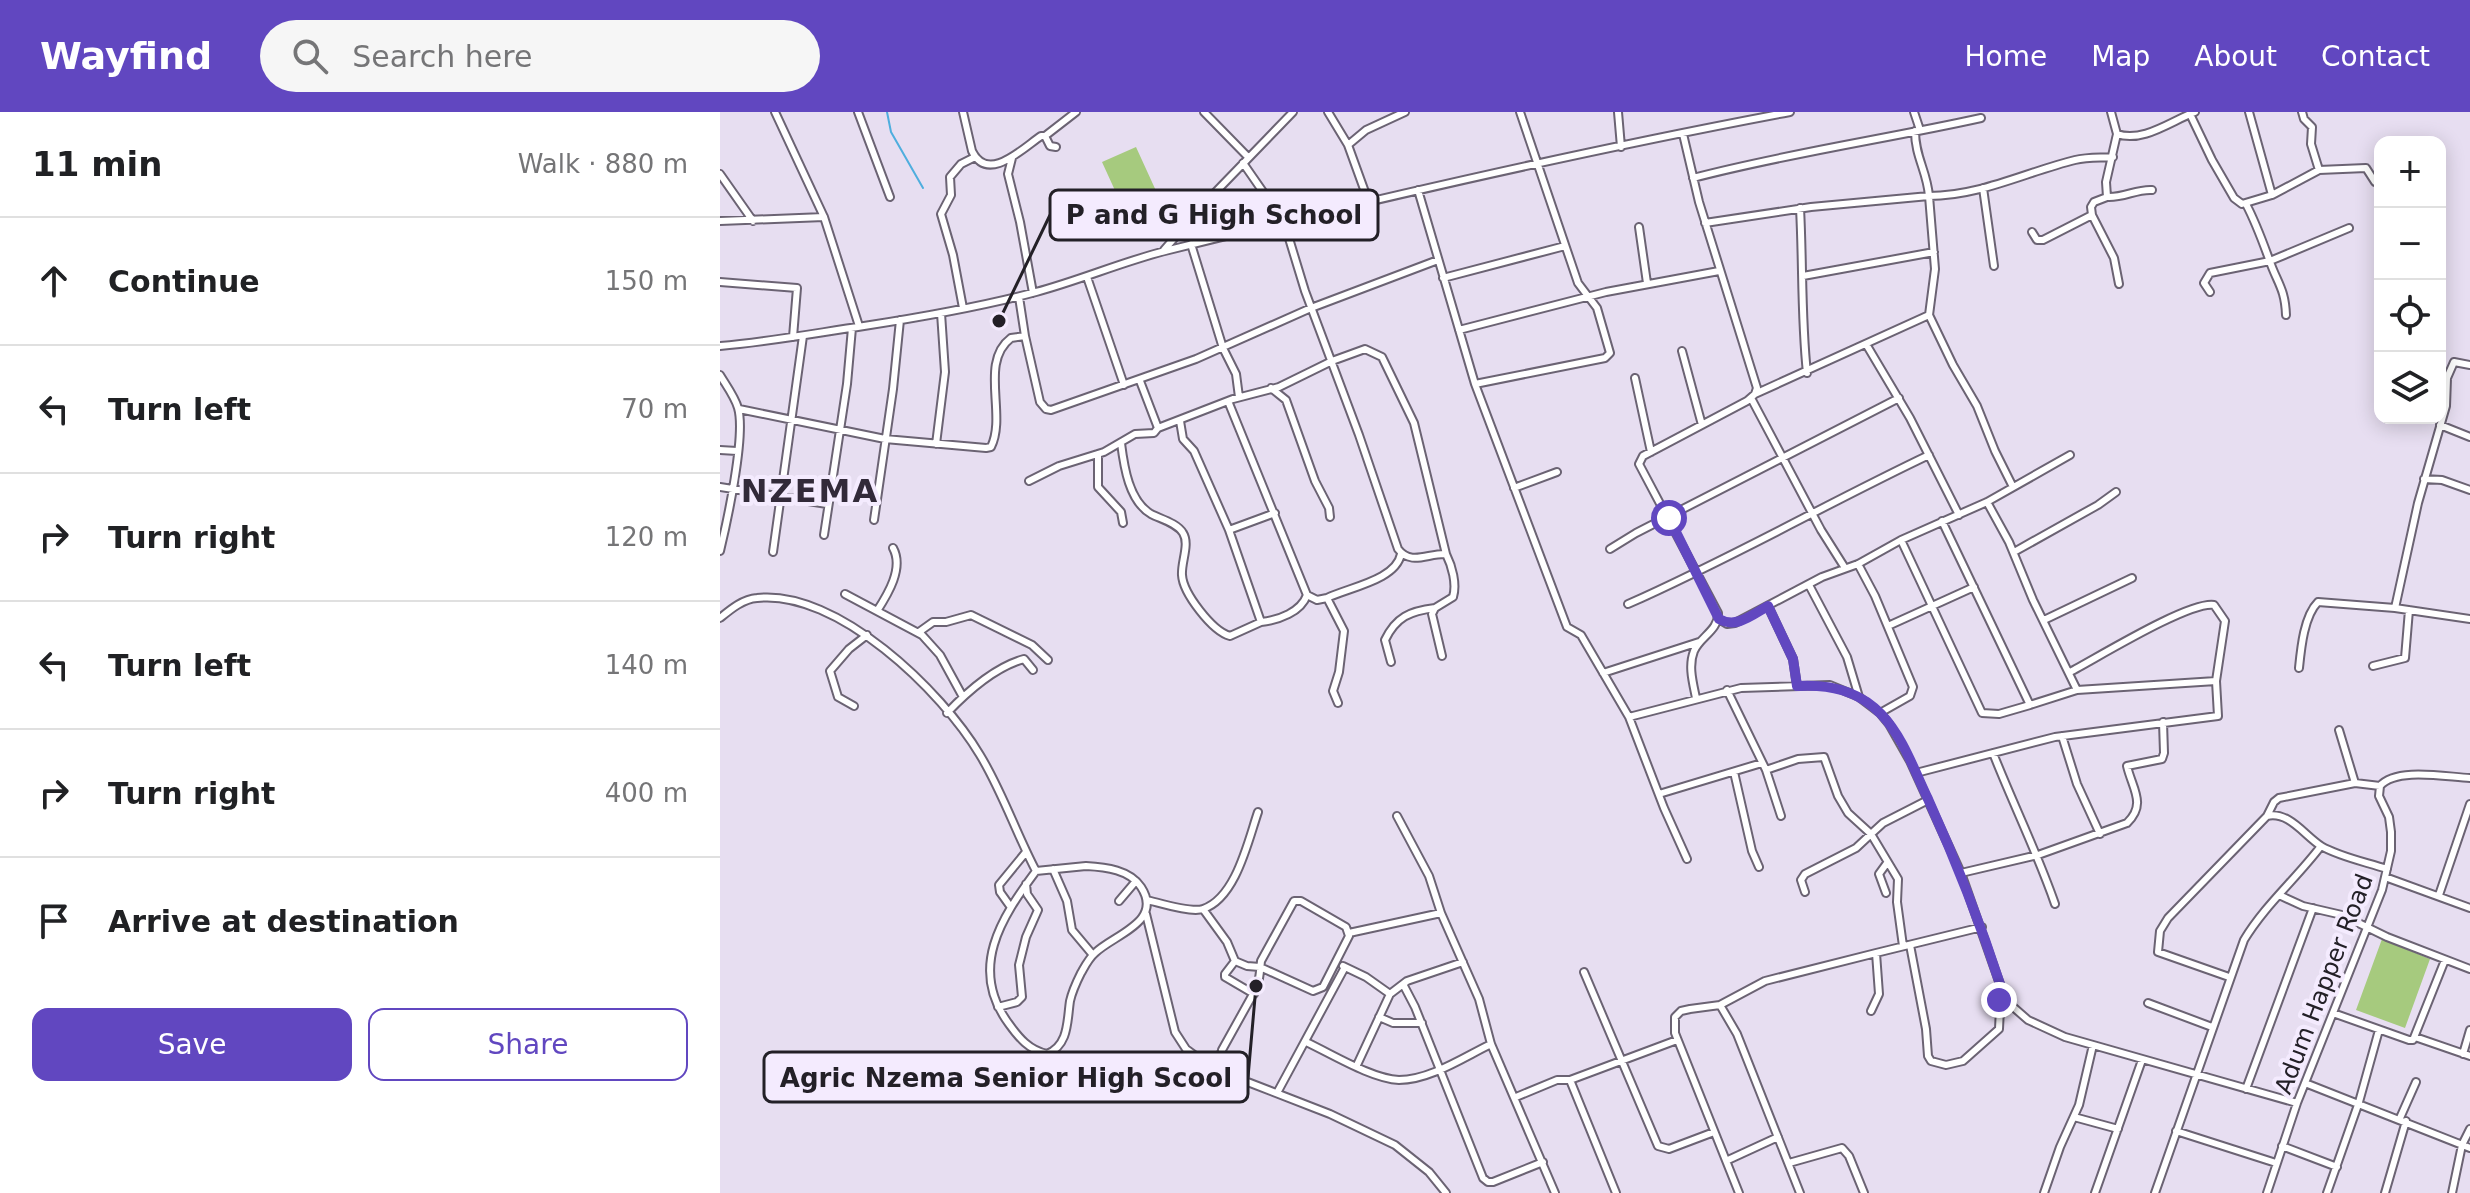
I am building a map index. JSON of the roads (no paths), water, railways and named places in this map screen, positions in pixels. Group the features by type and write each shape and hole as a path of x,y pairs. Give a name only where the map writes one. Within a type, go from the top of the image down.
{"street":[{"path":"775,112 824,217 856,327 824,535"},
{"path":"858,112 890,197"},
{"path":"963,112 975,157 987,165 1012,158 1076,112"},
{"path":"1204,112 1245,160 1284,222 1311,308 1401,554 1399,563 1390,573 1327,598 1317,600 1307,595"},
{"path":"1163,251 1293,112"},
{"path":"1328,112 1348,145 1369,203"},
{"path":"1348,145 1366,130 1405,112"},
{"path":"1475,384 1605,358 1610,353 1597,308 1578,283 1520,112"},
{"path":"1618,112 1621,147"},
{"path":"720,346 803,336 1019,297 1191,244 1418,190 1786,112"},
{"path":"1914,112 1918,131 1916,155 1927,180 1934,252 1935,282 1929,315 1982,416 2013,487"},
{"path":"2107,197 2106,182 2117,134 2111,112"},
{"path":"2249,112 2272,195"},
{"path":"2302,112 2312,127 2311,144 2319,170"},
{"path":"2117,134 2143,135 2193,113 2238,203 2246,204 2272,195 2319,170 2366,168 2374,180"},
{"path":"1693,178 1755,162 1981,118"},
{"path":"1683,134 1719,271 1753,372 1757,388 1753,396"},
{"path":"1045,136 1050,146 1056,147"},
{"path":"963,308 941,214 951,195 950,177 961,164 975,157"},
{"path":"1705,223 1800,208 1960,194 2078,159 2113,157"},
{"path":"1012,158 1008,174 1033,293"},
{"path":"998,164 1008,174"},
{"path":"720,174 753,221"},
{"path":"1983,188 1994,266"},
{"path":"1418,190 1475,384 1567,627 1580,634 1629,717 1687,859"},
{"path":"2119,284 2114,258 2091,207 2094,202 2107,197 2125,197 2141,190 2152,190"},
{"path":"2246,204 2261,232 2284,290 2286,315"},
{"path":"1800,208 1803,336 1807,373"},
{"path":"2032,232 2037,240 2043,240 2092,215"},
{"path":"720,221 824,217"},
{"path":"1639,227 1647,283"},
{"path":"2210,292 2204,279 2210,273 2270,261 2349,228"},
{"path":"1191,244 1223,348 1236,374 1239,397"},
{"path":"1443,278 1565,246"},
{"path":"1803,276 1934,252"},
{"path":"1019,297 1040,402 1046,409 1059,409 1140,381 1311,308 1438,260"},
{"path":"1459,330 1647,283 1719,271"},
{"path":"1087,277 1124,385"},
{"path":"720,282 797,288 793,337"},
{"path":"936,444 945,372 941,313"},
{"path":"1929,315 1753,396 1640,459 1639,464 1698,573 1719,619 1727,624 1735,623 1901,540 1987,502 2070,455"},
{"path":"874,520 900,320"},
{"path":"773,552 803,336"},
{"path":"739,409 885,439 981,449 991,447 996,432 998,356 1006,342 1025,336"},
{"path":"1866,344 1899,398 1959,515"},
{"path":"1029,481 1059,466 1098,454 1135,434 1154,433 1158,428 1228,401 1279,387 1365,349 1382,357 1414,423 1455,591 1453,597 1435,608 1418,610 1398,619 1385,640 1391,662"},
{"path":"1682,351 1702,425"},
{"path":"2395,608 2424,479 2446,406 2447,378 2454,362 2470,365"},
{"path":"720,375 739,409 733,488 720,551"},
{"path":"1635,378 1651,452"},
{"path":"1140,381 1158,428"},
{"path":"1271,388 1286,400 1330,517"},
{"path":"1753,396 1782,458 1845,568"},
{"path":"1610,549 1899,398"},
{"path":"1121,443 1128,479 1140,506 1181,529 1185,538 1183,584 1210,623 1230,636 1294,611 1305,602 1307,595 1228,401"},
{"path":"1180,421 1183,439 1194,451 1229,530 1261,622"},
{"path":"2440,425 2470,437"},
{"path":"720,450 737,451"},
{"path":"1098,454 1098,487 1121,512 1123,523"},
{"path":"1628,604 1698,573 1929,455"},
{"path":"1514,488 1557,472"},
{"path":"2424,479 2442,480 2470,490"},
{"path":"720,487 827,504"},
{"path":"2014,552 2116,492"},
{"path":"1987,502 2014,552 2077,690"},
{"path":"1229,530 1275,513"},
{"path":"1942,521 2030,705"},
{"path":"1901,540 1982,713 1999,714 2077,690 2216,681"},
{"path":"877,611 894,579 897,555 893,548"},
{"path":"1401,554 1413,559 1446,554"},
{"path":"1858,564 1913,687 1910,696 1880,713"},
{"path":"2044,620 2132,578"},
{"path":"1809,585 1847,657 1859,697"},
{"path":"1888,626 1974,587"},
{"path":"845,594 919,632 940,655 963,697"},
{"path":"720,618 735,606 757,598 786,599 830,612 867,635 892,656 947,713 980,754 1036,871"},
{"path":"1327,598 1344,631 1339,672 1333,691 1338,703"},
{"path":"2299,668 2303,640 2315,603 2324,601 2395,608 2470,619"},
{"path":"1916,773 2062,736 2218,716 2216,681 2225,621 2219,609 2204,604 2149,629 2070,672"},
{"path":"1768,606 1793,659 1797,686"},
{"path":"1435,608 1433,619 1442,656"},
{"path":"2373,666 2405,658 2409,610"},
{"path":"919,632 933,622 971,615 1032,645 1048,660"},
{"path":"1696,698 1691,661 1700,641 1719,619"},
{"path":"854,706 838,697 830,671 849,649 867,635"},
{"path":"1603,673 1700,641"},
{"path":"947,713 963,697 1016,661 1024,659 1033,670"},
{"path":"1629,717 1727,690 1830,685 1859,697 1880,713 1901,741 1961,873 2001,987 2012,1006 2028,1020 2056,1033 2297,1103"},
{"path":"1727,690 1766,770 1781,816"},
{"path":"1961,873 2038,855 2127,823 2139,803 2127,766 2164,757 2163,722"},
{"path":"2339,730 2355,783"},
{"path":"2062,736 2077,784 2100,834"},
{"path":"1993,753 2007,791 2038,855 2055,904"},
{"path":"1766,770 1791,761 1824,757 1838,796 1848,813 1871,834 1899,885 1897,902 1926,1029 1928,1056 1938,1064 1963,1061 1999,1029 2001,987"},
{"path":"1659,794 1762,763"},
{"path":"1734,772 1752,851 1759,867"},
{"path":"2229,977 2158,952 2160,931 2173,912 2267,816 2279,798 2355,783 2380,786 2390,777 2409,775 2470,778"},
{"name":"Adum Happer Road","path":"2267,1193 2297,1103 2386,873 2391,851 2391,825 2379,796 2380,786"},
{"path":"1805,892 1801,880 1805,874 1856,848 1883,823 1928,800"},
{"path":"2439,895 2470,804"},
{"path":"1203,909 1231,885 1258,812"},
{"path":"2267,816 2278,815 2321,846 2470,908"},
{"path":"1397,816 1429,876 1441,913 1479,999 1491,1044 1555,1193"},
{"path":"2155,1193 2244,940 2262,913 2321,846"},
{"path":"1010,906 998,888 1026,852"},
{"path":"1886,893 1879,874 1887,863"},
{"path":"1146,914 1093,955 1079,976 1070,1000 1068,1027 1054,1051 1047,1054 1031,1048 1019,1037 994,999 990,965 996,934 1010,906 1036,871 1108,867 1136,881 1147,900 1146,914 1175,1032 1186,1049 1211,1069 1277,1093 1395,1145 1429,1172 1446,1193"},
{"path":"1053,869 1067,901 1072,930 1093,955"},
{"path":"1119,901 1136,881"},
{"path":"998,1007 1017,1002 1022,997 1019,965 1026,937 1038,910 1027,894 1026,884"},
{"path":"2279,895 2342,915 2470,969"},
{"path":"1147,900 1203,909 1227,942 1235,961 1260,967 1318,991 1347,944 1349,933 1346,927 1311,906 1294,901 1260,967 1254,994 1211,1069"},
{"path":"2246,1089 2313,908"},
{"path":"1349,933 1441,913"},
{"path":"1739,1193 1677,1040 1673,1025 1675,1017 1681,1011 1720,1005 1765,981 1982,927"},
{"path":"1871,1011 1879,994 1876,953"},
{"path":"2415,1037 2426,1002 2445,960"},
{"path":"1235,961 1225,977 1254,994"},
{"path":"1336,962 1390,994"},
{"path":"1357,1065 1390,994 1403,984 1463,962"},
{"path":"1277,1093 1345,967"},
{"path":"1584,972 1658,1146 1669,1149 1714,1132"},
{"path":"1403,984 1441,1068 1473,1157 1485,1180 1493,1182 1543,1162"},
{"path":"2148,1003 2212,1027"},
{"path":"1720,1005 1737,1034 1800,1193"},
{"path":"2333,1013 2409,1040 2415,1037 2467,1055 2470,1030"},
{"path":"1379,1017 1393,1023 1422,1023"},
{"path":"2327,1193 2359,1102 2379,1030"},
{"path":"1516,1097 1677,1040"},
{"path":"1306,1042 1395,1080 1441,1068 1491,1044"},
{"path":"2044,1193 2074,1117 2093,1045"},
{"path":"2095,1193 2142,1060"},
{"path":"1570,1080 1616,1193"},
{"path":"2385,1193 2416,1082"},
{"path":"2305,1083 2470,1148"},
{"path":"2074,1117 2118,1129"},
{"path":"2452,1193 2462,1145 2470,1129"},
{"path":"2176,1131 2276,1163"},
{"path":"1728,1160 1778,1137"},
{"path":"2282,1146 2337,1167"},
{"path":"1789,1163 1842,1148 1849,1156 1864,1193"}],"waterway":[{"path":"887,112 891,132 923,188"}],"place":[{"name":"P and G High School","path":"999,321"},
{"name":"Agric Nzema Senior High Scool","path":"1256,986"}],"district":[{"name":"NZEMA","path":"810,491"}]}
